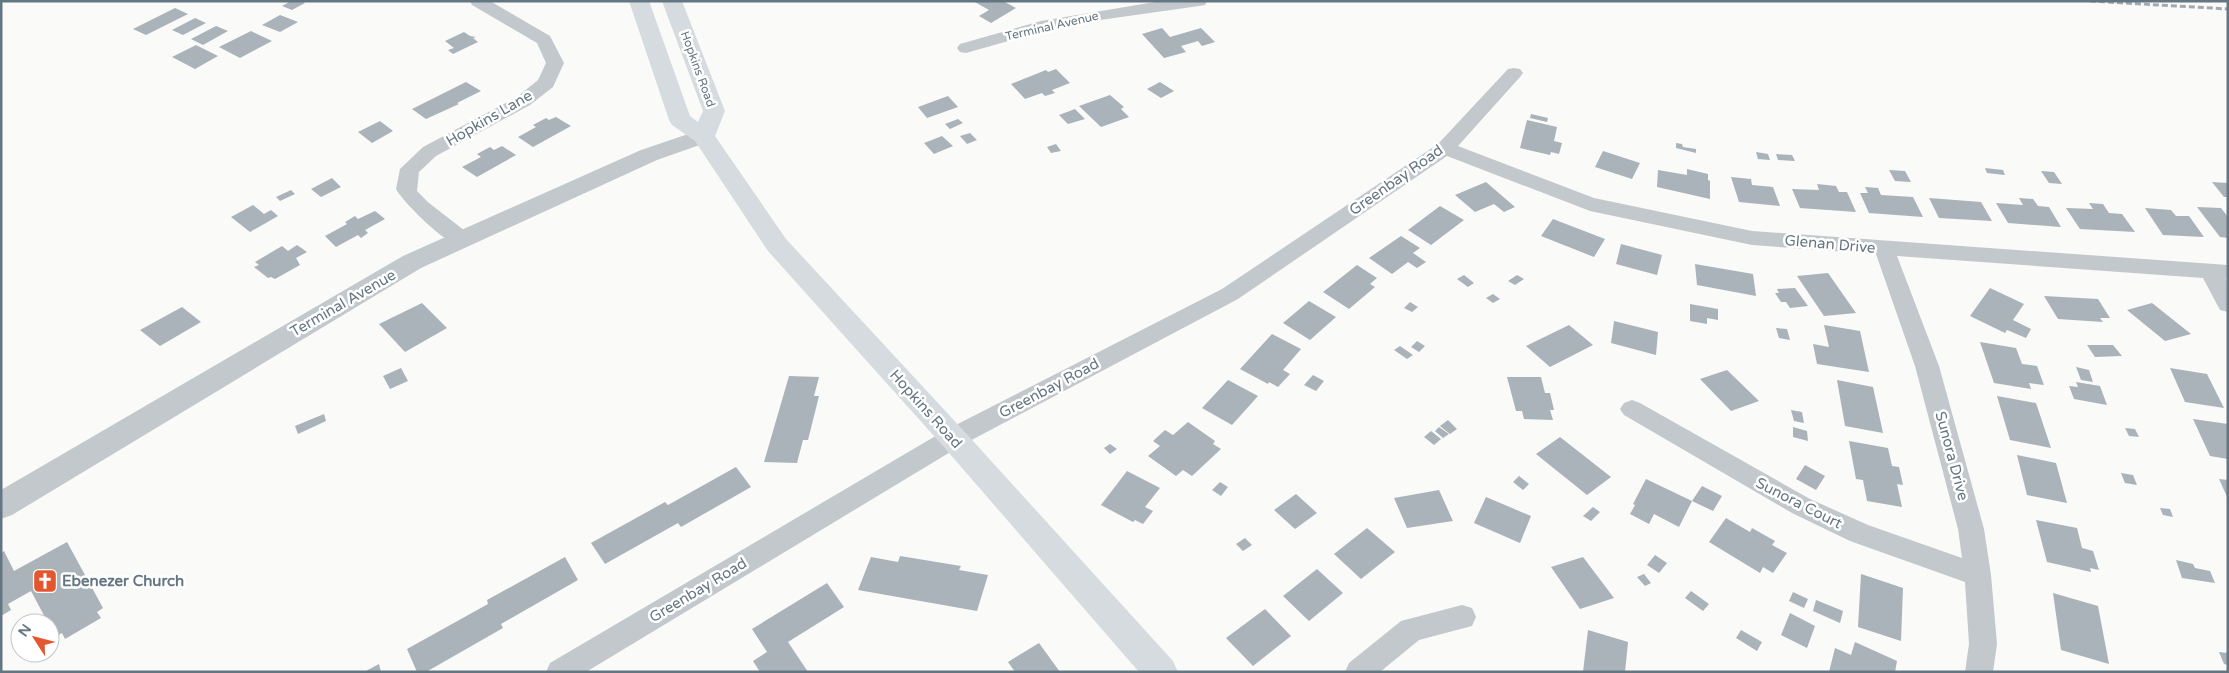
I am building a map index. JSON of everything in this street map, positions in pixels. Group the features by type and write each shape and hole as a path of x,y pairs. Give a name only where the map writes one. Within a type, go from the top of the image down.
{"main road":[{"name":"Hopkins Road","path":"639,1 680,120 703,136 777,246 953,438 1161,672"},
{"name":"Hopkins Road","path":"672,1 714,111 703,136"}],"street":[{"name":"Hopkins Lane","path":"462,239 412,199 406,189 406,178 413,164 434,149 520,103 540,89 551,77 554,68 554,55 544,40 478,1"},
{"name":"Terminal Avenue","path":"966,48 1036,28 1100,15 1199,1"},
{"name":"Greenbay Road","path":"560,672 953,438 1230,294 1445,148 1514,73"},
{"name":"Terminal Avenue","path":"1,506 412,262 649,155 703,136"},
{"name":"Glenan Drive","path":"1445,148 1590,204 1752,238 2219,271"},
{"name":"Sunora Drive","path":"1884,248 1927,366 1971,529 1978,575 1983,644 1979,672"},
{"path":"2219,271 2228,304"},
{"name":"Sunora Court","path":"1632,409 1801,506 1859,533 1978,575"},
{"path":"1359,672 1411,630 1462,617"}],"building":[{"path":"291,1 305,3 292,10 282,6"},
{"path":"973,1 1003,1 1016,8 991,23 979,16 989,10"},
{"path":"175,8 188,14 146,35 133,29"},
{"path":"280,15 298,22 280,32 262,25"},
{"path":"195,18 206,23 183,35 172,30"},
{"path":"216,26 228,31 203,45 191,39"},
{"path":"1162,28 1170,37 1201,28 1215,42 1202,46 1198,41 1181,46 1186,52 1164,58 1142,34"},
{"path":"251,31 272,41 240,58 219,47"},
{"path":"464,32 476,37 473,38 478,42 453,54 448,50 454,48 445,41"},
{"path":"196,45 218,56 195,69 172,57"},
{"path":"1056,69 1070,83 1052,90 1055,93 1045,96 1042,93 1025,99 1011,84 1046,70 1048,72"},
{"path":"466,82 481,91 457,103 459,104 426,119 412,109"},
{"path":"1160,82 1174,91 1161,98 1147,89"},
{"path":"1110,95 1124,107 1121,109 1129,117 1101,127 1079,106"},
{"path":"948,96 958,107 927,118 918,107"},
{"path":"1075,109 1085,119 1068,124 1059,115"},
{"path":"1531,114 1548,118 1547,122 1530,118"},
{"path":"556,117 571,126 533,147 518,137 536,127 533,125 546,118 549,120"},
{"path":"958,119 963,123 950,129 945,124"},
{"path":"1527,120 1557,127 1554,141 1562,143 1559,154 1551,152 1550,155 1520,148"},
{"path":"380,121 393,131 372,143 358,132"},
{"path":"970,133 977,140 967,144 960,136"},
{"path":"942,136 953,146 934,154 924,143"},
{"path":"1676,143 1682,144 1683,147 1696,149 1696,153 1676,148"},
{"path":"1056,144 1061,151 1051,153 1047,147"},
{"path":"502,146 516,155 477,177 462,167 481,157 477,154 490,147 494,150"},
{"path":"1603,151 1640,163 1632,179 1595,167"},
{"path":"1756,152 1768,154 1770,160 1758,159"},
{"path":"1776,154 1792,155 1795,161 1778,160"},
{"path":"1985,168 2003,170 2005,175 1987,173"},
{"path":"1687,169 1708,174 1710,199 1657,187 1658,170 1687,175"},
{"path":"1889,170 1905,171 1911,182 1895,181"},
{"path":"2041,171 2054,172 2062,184 2049,183"},
{"path":"1731,177 1751,179 1752,185 1773,187 1780,206 1739,202"},
{"path":"332,178 341,187 321,197 311,189"},
{"path":"1486,182 1515,207 1504,212 1494,204 1475,212 1455,195"},
{"path":"2212,182 2228,183 2228,197 2224,197"},
{"path":"1817,184 1836,186 1839,192 1847,192 1856,212 1800,208 1792,189 1819,190"},
{"path":"1865,187 1878,188 1881,195 1913,197 1923,217 1869,213 1860,193 1868,193"},
{"path":"291,190 295,194 280,201 276,197"},
{"path":"1929,198 1981,202 1992,221 1939,218"},
{"path":"2019,198 2033,199 2038,206 2049,207 2061,227 2008,223 1996,203 2023,205"},
{"path":"2089,203 2103,204 2109,213 2122,214 2135,232 2080,229 2066,208 2093,209"},
{"path":"253,205 264,214 271,210 278,216 250,232 231,217"},
{"path":"1440,206 1464,220 1431,245 1408,230"},
{"path":"2197,207 2221,208 2228,217 2228,238 2220,237"},
{"path":"2145,208 2171,210 2176,216 2189,216 2204,237 2163,235"},
{"path":"375,211 385,219 365,230 368,233 361,238 358,235 336,247 325,236 347,224 345,222 355,216 358,219"},
{"path":"1553,219 1605,239 1594,257 1541,236"},
{"path":"1401,236 1420,248 1413,253 1426,262 1417,268 1408,262 1392,274 1369,258"},
{"path":"1621,244 1662,255 1657,275 1616,264"},
{"path":"297,245 307,252 296,258 300,265 275,279 268,278 254,267 259,265 255,262 282,246 288,251"},
{"path":"1695,264 1753,274 1756,296 1697,285"},
{"path":"1357,265 1377,278 1370,284 1375,287 1349,309 1323,292"},
{"path":"1828,273 1856,313 1824,316 1797,276"},
{"path":"1464,275 1474,283 1468,287 1457,279"},
{"path":"1517,275 1524,279 1515,285 1508,281"},
{"path":"1795,288 1808,306 1790,308 1786,302 1781,302 1775,293 1779,293 1777,289"},
{"path":"1990,288 2024,304 2013,320 2031,329 2026,338 2007,330 2005,333 1970,316"},
{"path":"1493,294 1500,299 1493,303 1486,298"},
{"path":"2044,296 2098,299 2110,318 2100,318 2103,322 2058,319"},
{"path":"1309,301 1336,317 1310,340 1283,323"},
{"path":"1410,302 1418,307 1412,312 1404,308"},
{"path":"422,303 447,328 405,352 379,324"},
{"path":"2152,303 2191,334 2165,341 2127,310"},
{"path":"1690,304 1718,309 1718,320 1707,318 1707,324 1690,321"},
{"path":"182,307 201,322 160,346 140,330"},
{"path":"1614,321 1658,332 1656,355 1611,343"},
{"path":"1569,325 1593,345 1550,367 1526,346"},
{"path":"1824,325 1860,331 1869,372 1817,364 1813,344 1829,347"},
{"path":"1776,328 1787,329 1790,340 1779,338"},
{"path":"1272,334 1301,349 1283,370 1290,374 1278,387 1269,382 1268,384 1240,369"},
{"path":"1417,341 1425,346 1419,352 1411,347"},
{"path":"1980,342 2016,348 2022,364 2037,366 2044,385 2029,383 2031,389 1994,383"},
{"path":"2087,345 2113,345 2122,356 2095,357"},
{"path":"1400,346 1413,355 1407,359 1394,350"},
{"path":"2076,367 2089,370 2093,382 2081,380"},
{"path":"401,368 408,381 390,389 383,376"},
{"path":"2170,368 2207,374 2224,408 2185,402"},
{"path":"1727,370 1759,401 1731,411 1700,379"},
{"path":"1313,375 1324,381 1316,391 1304,385"},
{"path":"789,376 819,377 814,396 819,396 808,440 803,440 797,463 764,462"},
{"path":"1507,377 1541,377 1545,393 1550,393 1554,410 1550,410 1553,420 1524,419 1522,411 1516,411"},
{"path":"1228,380 1258,396 1232,425 1202,408"},
{"path":"1837,380 1873,387 1883,433 1845,426"},
{"path":"2076,382 2100,386 2107,405 2074,399 2069,386 2078,387"},
{"path":"1997,396 2036,403 2051,448 2010,440"},
{"path":"1791,410 1802,412 1804,423 1794,421"},
{"path":"324,414 326,421 298,434 295,426"},
{"path":"2193,419 2228,424 2228,459 2210,456"},
{"path":"1448,420 1457,429 1450,434 1440,426"},
{"path":"1188,422 1215,441 1213,444 1221,449 1192,476 1183,470 1176,476 1148,456 1160,446 1153,441 1165,430 1173,435"},
{"path":"1439,427 1449,434 1443,438 1435,431"},
{"path":"1793,427 1807,431 1808,441 1793,437"},
{"path":"2125,428 2135,429 2139,437 2129,436"},
{"path":"1431,431 1441,439 1434,445 1424,437"},
{"path":"1560,437 1611,477 1587,495 1536,454"},
{"path":"1849,441 1888,448 1892,466 1899,467 1903,485 1897,484 1902,507 1867,501 1863,480 1856,479"},
{"path":"1110,444 1117,449 1110,454 1104,448"},
{"path":"2017,455 2056,463 2067,503 2027,495"},
{"path":"1805,465 1825,476 1816,490 1796,479"},
{"path":"736,467 751,487 681,527 678,523 605,564 591,543 665,502 668,505"},
{"path":"1127,471 1160,488 1145,507 1153,511 1143,524 1135,520 1133,522 1101,505"},
{"path":"2121,473 2133,475 2137,485 2125,483"},
{"path":"1519,476 1529,484 1523,490 1513,482"},
{"path":"1646,479 1692,501 1679,527 1654,514 1649,524 1630,514"},
{"path":"2219,479 2228,480 2228,499"},
{"path":"1220,482 1228,487 1221,496 1212,490"},
{"path":"1702,486 1722,496 1713,511 1692,501"},
{"path":"1439,490 1453,521 1407,528 1394,498"},
{"path":"1296,494 1317,513 1295,529 1274,510"},
{"path":"1486,497 1531,516 1520,543 1474,523"},
{"path":"1593,507 1600,512 1591,521 1583,516"},
{"path":"2160,508 2170,509 2173,517 2163,515"},
{"path":"1726,518 1750,532 1752,528 1775,541 1772,545 1787,553 1773,573 1763,567 1760,573 1709,542"},
{"path":"2036,520 2077,528 2082,548 2093,551 2099,570 2090,568 2091,572 2047,562"},
{"path":"1367,528 1395,552 1361,579 1334,554"},
{"path":"1245,538 1252,545 1243,551 1236,544"},
{"name":"Ebenezer Church","path":"67,542 103,608 97,612 101,618 65,639 62,633 60,634 60,613 43,613 31,591 8,604 11,610 1,616 1,553 4,551 14,571"},
{"path":"1655,555 1667,563 1659,573 1647,565"},
{"path":"900,556 961,566 959,570 988,575 977,611 858,590 871,557 898,562"},
{"path":"565,557 578,580 501,624 503,628 426,672 417,672 407,649 488,604 487,600"},
{"path":"1583,557 1614,598 1580,609 1551,567"},
{"path":"2176,560 2193,564 2195,568 2210,571 2215,583 2182,578"},
{"path":"1317,569 1343,593 1309,621 1283,596"},
{"path":"1644,574 1651,583 1645,586 1637,577"},
{"path":"1861,574 1903,588 1901,641 1858,627"},
{"path":"827,583 844,607 788,642 808,672 760,672 753,661 767,652 752,629"},
{"path":"1691,591 1709,604 1703,611 1685,598"},
{"path":"1793,592 1808,599 1804,608 1789,601"},
{"path":"2053,593 2098,606 2109,664 2061,650"},
{"path":"1816,600 1843,611 1840,623 1813,611"},
{"path":"1265,609 1291,636 1253,666 1226,638"},
{"path":"1790,613 1815,626 1807,648 1781,635"},
{"path":"1588,630 1628,642 1625,672 1583,672"},
{"path":"1741,630 1762,642 1757,651 1736,638"},
{"path":"1855,642 1897,661 1895,672 1829,672 1835,648 1851,655"},
{"path":"1039,643 1060,672 1015,672 1008,662"},
{"path":"2219,652 2228,653 2228,665 2224,664"},
{"path":"379,664 381,672 364,672"}],"railway":[{"path":"2090,1 2228,9"}],"place":[{"name":"Ebenezer Church","path":"45,581"}]}
